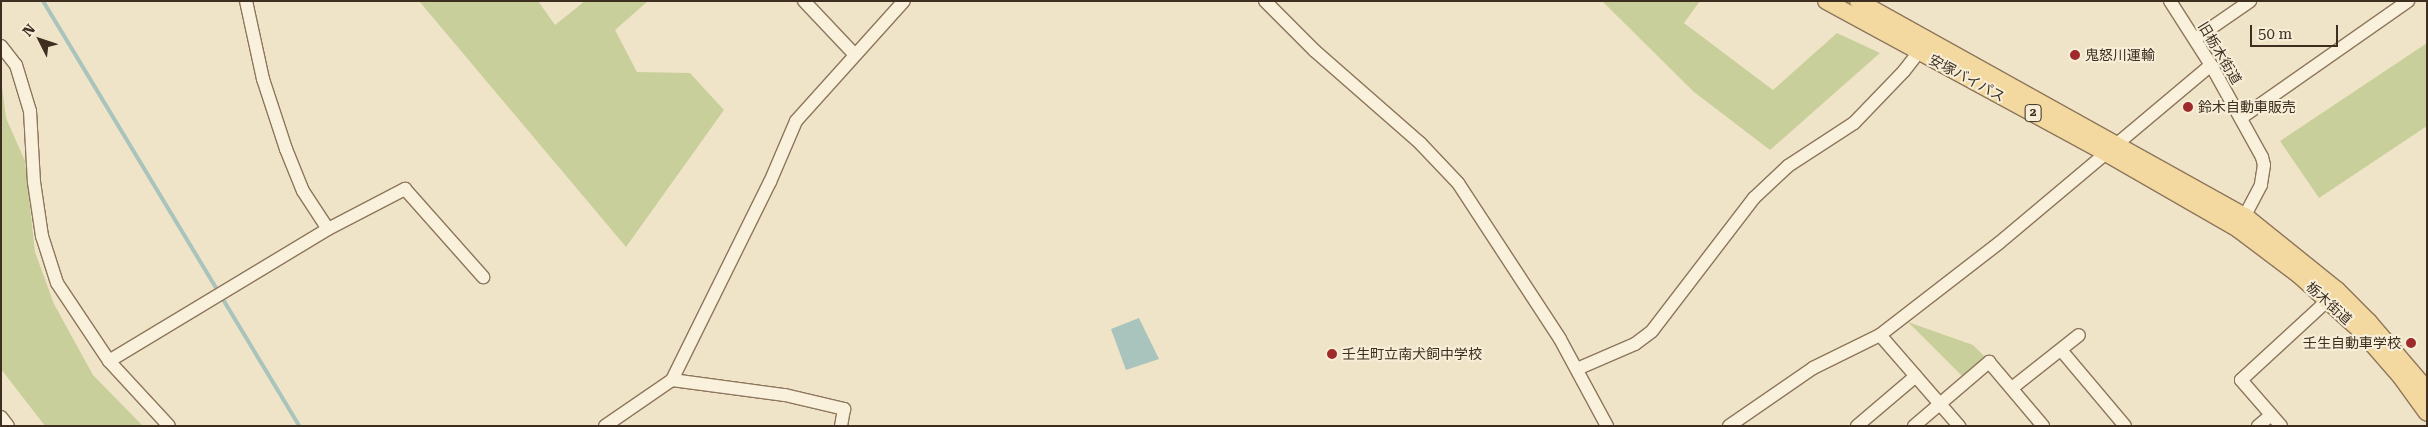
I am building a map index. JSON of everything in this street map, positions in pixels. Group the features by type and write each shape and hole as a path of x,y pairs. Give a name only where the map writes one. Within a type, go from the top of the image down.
{"main road":[{"name":"安塚バイパス","path":"1826,1 1923,46 2111,147 2241,223"},
{"name":"安塚バイパス","path":"1858,1 1923,46"},
{"name":"栃木街道","path":"2241,223 2328,300 2381,354 2427,413"},
{"name":"栃木街道","path":"2241,223 2337,290 2369,322 2427,390"}],"street":[{"path":"246,1 263,79 283,140 303,191 328,229"},
{"path":"804,1 855,55"},
{"path":"605,426 672,380 770,182 796,121 904,1"},
{"path":"1265,1 1446,170 1482,216 1578,369 1607,426"},
{"name":"旧栃木街道","path":"2170,1 2211,65 2241,118 2264,165 2261,185 2241,223"},
{"path":"2195,39 2250,1"},
{"path":"2241,118 2408,1"},
{"path":"1,46 16,65 30,111 34,182 42,236 51,267 71,308 109,361 169,426"},
{"path":"1578,369 1635,344 1652,332 1754,198 1788,166 1854,123 1923,46"},
{"path":"1729,426 1813,368 1880,335 1999,243 2111,147 2211,65"},
{"path":"109,361 328,229 406,189 483,278"},
{"path":"2281,426 2241,380 2328,300"},
{"path":"1880,335 1959,426"},
{"path":"2012,388 2080,335"},
{"path":"2061,350 2125,426"},
{"path":"1914,426 1989,362 2043,426"},
{"path":"1858,426 1916,376"},
{"path":"672,380 785,395 844,408 841,426"},
{"path":"2258,426 2271,415"},
{"path":"1,417 8,426"}],"green space":[{"path":"419,1 538,1 555,25 585,1 648,1 615,30 637,72 690,73 724,110 626,247"},
{"path":"1602,1 1700,1 1684,23 1773,90 1837,33 1880,53 1770,150 1694,92"},
{"path":"2427,43 2427,126 2319,198 2280,141"},
{"path":"1,79 6,118 25,161 35,252 54,304 93,375 143,426 45,426 1,369"},
{"path":"1908,322 1973,345 1985,357 1963,377"}],"water":[{"path":"1139,318 1159,359 1126,370 1111,329"}],"waterway":[{"path":"43,1 299,426"}],"place":[{"name":"鬼怒川運輸","path":"2075,55"},
{"name":"鈴木自動車販売","path":"2188,107"},
{"name":"壬生自動車学校","path":"2411,343"},
{"name":"壬生町立南犬飼中学校","path":"1332,354"}]}
